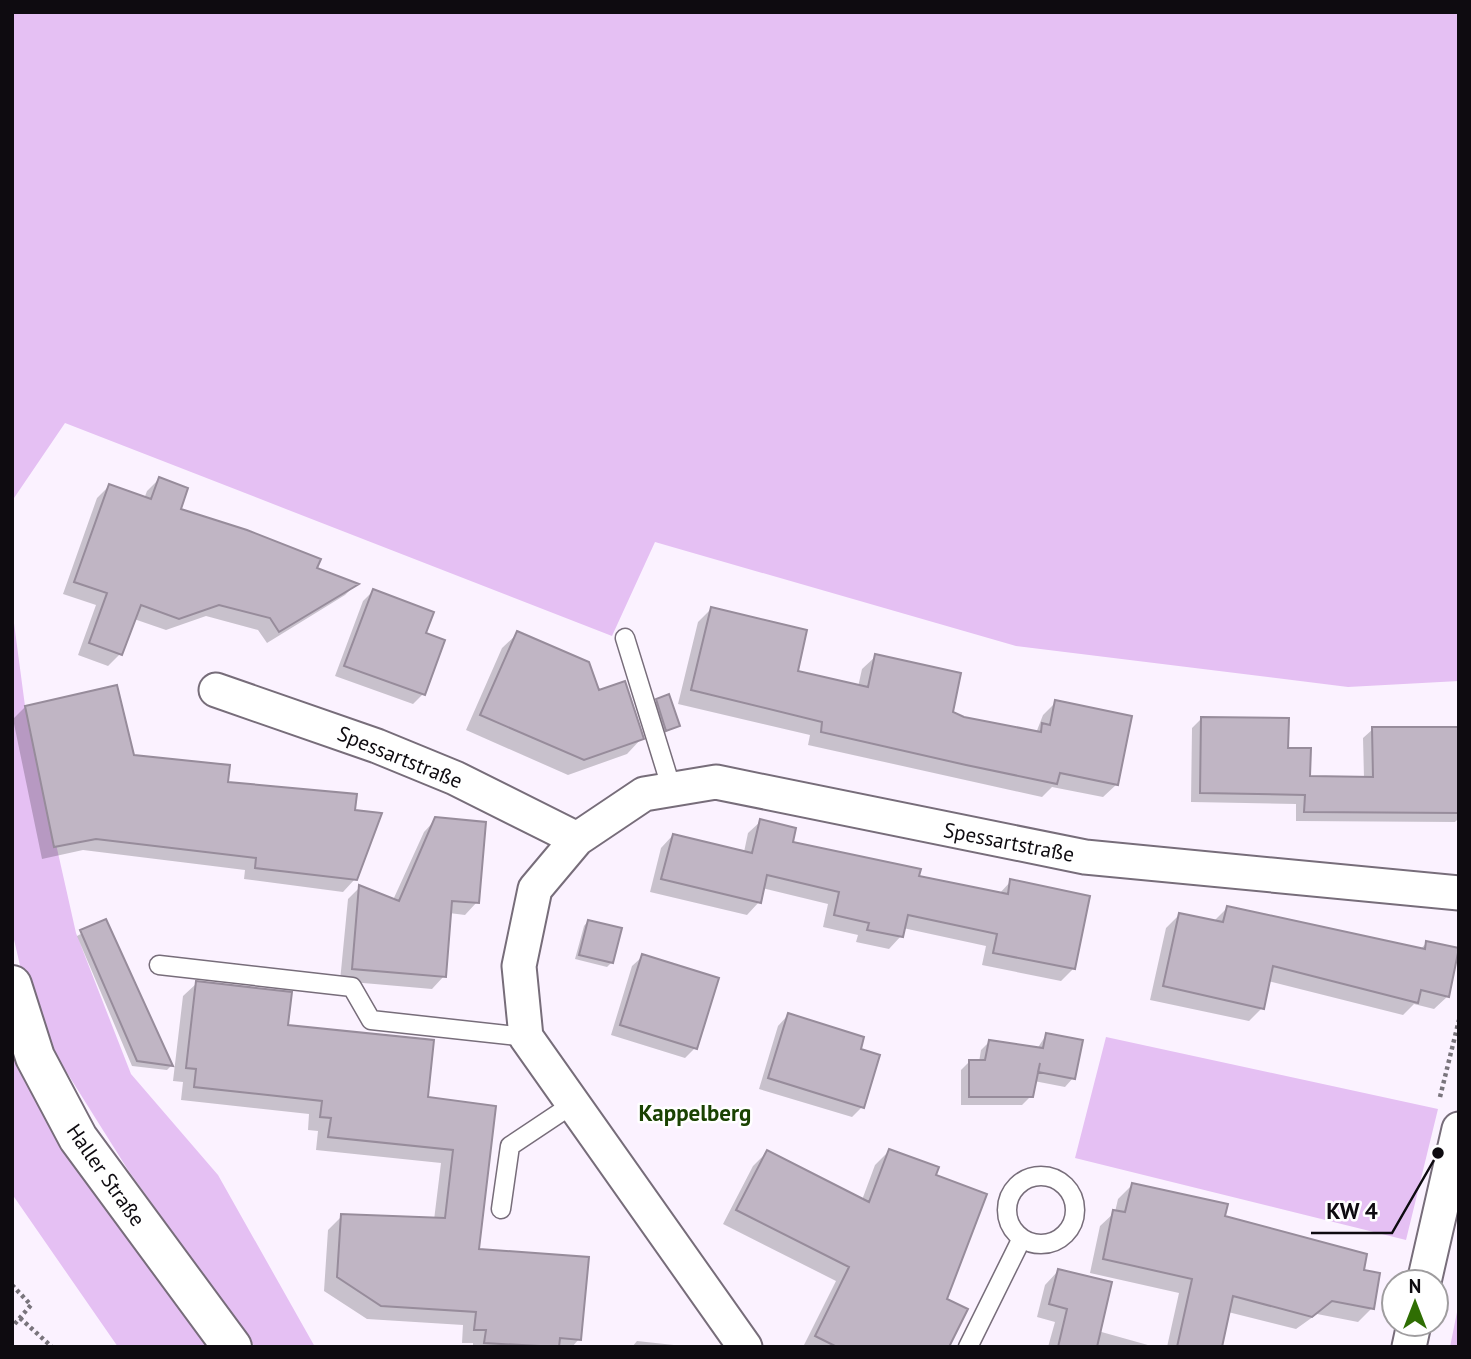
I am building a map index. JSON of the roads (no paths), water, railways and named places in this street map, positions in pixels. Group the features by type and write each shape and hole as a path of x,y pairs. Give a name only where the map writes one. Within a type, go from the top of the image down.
{"main road":[{"name":"Haller Straße","path":"12,985 35,1057 78,1138 232,1347"}],"street":[{"name":"Spessartstraße","path":"216,690 376,746 455,778 577,839"},
{"name":"Spessartstraße","path":"745,1347 526,1037 519,966 535,889 577,839 645,794 716,782 1085,857 1459,892"},
{"path":"1427,1268 1459,1129"}],"lane":[{"path":"625,638 672,790"},
{"path":"159,965 352,987 371,1020 526,1037"},
{"path":"501,1209 510,1146 573,1104"},
{"path":"968,1347 1022,1238"}],"place":[{"name":"KW 4","path":"1438,1153"}],"district":[{"name":"Kappelberg","path":"695,1112"}]}
